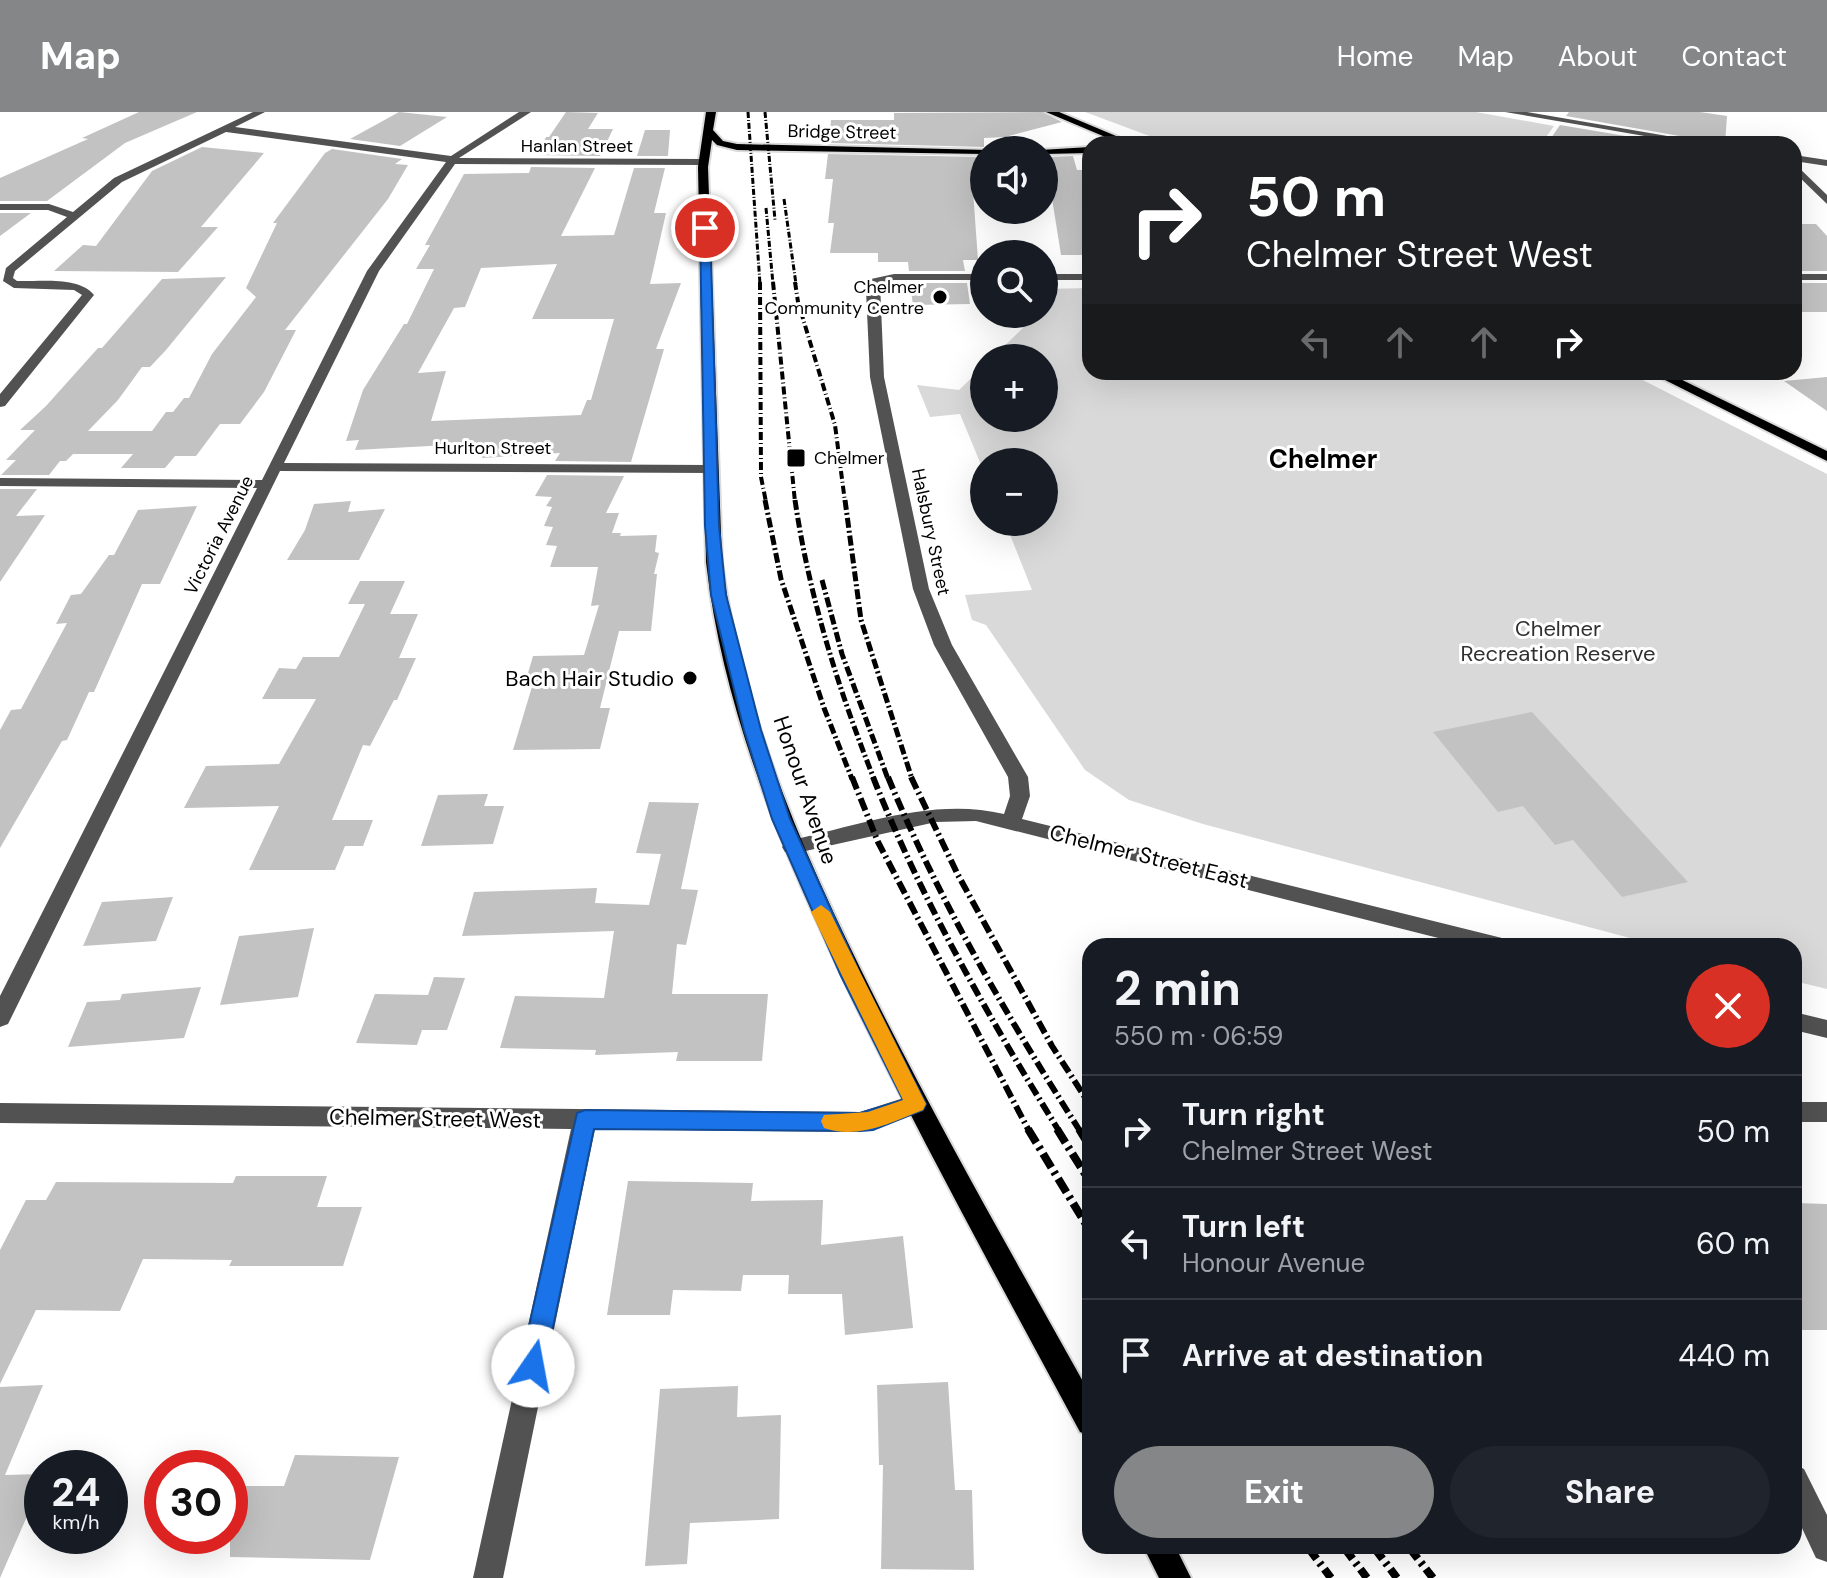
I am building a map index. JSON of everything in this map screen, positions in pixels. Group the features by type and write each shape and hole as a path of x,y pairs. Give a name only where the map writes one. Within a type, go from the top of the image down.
{"main road":[{"name":"Honour Avenue","path":"711,112 707,129 711,160 710,469 718,595 770,791 851,976 916,1104 1082,1407"},
{"path":"1051,112 1110,136"},
{"name":"Bridge Street","path":"707,129 723,144 758,148 970,151"},
{"path":"711,160 758,148"},
{"path":"1058,151 1082,150"},
{"path":"1672,380 1827,457"},
{"path":"1162,1554 1176,1578"}],"street":[{"path":"0,403 87,298 86,291 78,287 17,285 6,278 16,264 123,177 260,112"},
{"name":"Victoria Avenue","path":"0,1018 373,271 451,160 462,150 526,112"},
{"path":"1510,112 1659,136"},
{"name":"Hanlan Street","path":"225,129 451,160 711,160"},
{"path":"1802,159 1827,163"},
{"path":"1802,174 1827,201"},
{"path":"33,206 97,196"},
{"path":"0,207 56,208 75,216"},
{"name":"Halsbury Street","path":"970,277 877,279 872,287 877,377 921,589 943,645 1018,777 1020,796 1011,821"},
{"path":"1058,277 1082,277"},
{"path":"1802,277 1827,277"},
{"name":"Hurlton Street","path":"275,467 710,469"},
{"path":"0,482 267,484"},
{"name":"Chelmer Street East","path":"792,847 949,813 1011,821 1471,938"},
{"path":"1802,1023 1827,1029"},
{"name":"Chelmer Street West","path":"0,1113 860,1122 916,1104"},
{"path":"1802,1112 1827,1112"},
{"path":"488,1578 585,1119"},
{"path":"1802,1495 1827,1547"}],"green space":[{"path":"1085,112 1476,112 1554,126 1547,136 1150,136"},
{"name":"Chelmer Recreation Reserve","path":"1082,288 1082,380 1643,380 1827,474 1827,989 1802,983 1802,938 1630,938 1203,824 1129,800 1085,770 986,625 972,620 965,595 1032,590 1011,536 1058,536 1058,448 974,448 960,414 930,417 917,385 959,390 970,379 970,432 1058,432 1058,344 1006,344 1023,328 1058,328 1058,289"}],"building":[{"path":"139,112 197,112 125,143 47,201 0,201 0,178 88,139 82,138"},
{"path":"399,112 447,117 400,146 350,139"},
{"path":"566,112 598,113 588,129 613,129 600,156 537,155 546,137"},
{"path":"1043,112 1062,122 1009,136 970,136 970,147 829,143 831,120 894,120 894,113"},
{"path":"1569,112 1700,112 1727,116 1726,136 1680,136 1566,116"},
{"path":"1560,125 1625,136 1552,136"},
{"path":"645,130 670,130 668,156 637,156"},
{"path":"202,147 264,153 201,227 218,227 178,272 54,271 83,245 96,246 152,171"},
{"path":"332,149 402,159 395,164 408,165 388,199 285,330 296,330 264,392 240,424 220,424 196,456 175,456 165,468 121,468 133,454 73,454 66,461 60,461 49,475 1,475 16,460 6,460 35,430 20,430 98,348 102,348 162,279 226,277 166,350 150,367 142,367 118,400 88,431 152,431 166,412 173,412 184,398 189,398 212,354 256,297 246,288 277,223 273,223 325,153"},
{"path":"828,154 970,157 970,224 975,224 977,240 970,240 970,260 963,260 965,271 909,271 908,262 878,262 878,253 830,253 834,223 828,223 833,179 825,179"},
{"path":"1073,156 1077,170 1082,170 1082,255 1061,255 1056,224 1058,157"},
{"path":"531,167 595,168 561,236 614,235 634,168 665,168 654,213 666,213 650,284 681,283 656,349 664,349 631,462 555,461 560,453 482,458 485,443 355,450 359,440 346,441 363,390 404,324 407,324 434,269 416,269 430,245 425,245 464,174 529,173","holes":["557,264 532,319 614,319 591,400 587,400 581,415 431,421 446,371 418,373 454,308 465,307 481,268"]},
{"path":"0,213 31,213 0,236"},
{"path":"1802,224 1816,224 1827,236 1827,271 1802,271"},
{"name":"Chelmer Community Centre","path":"910,283 967,283 970,304 913,305"},
{"path":"1802,283 1827,283 1827,312 1802,312"},
{"path":"1827,377 1827,411 1784,381"},
{"path":"547,475 624,476 606,513 619,513 612,533 621,533 620,536 657,535 655,552 659,553 654,574 657,574 651,631 619,631 600,708 610,708 600,749 513,750 534,680 526,680 533,656 584,655 599,605 591,606 598,567 550,567 557,546 546,545 553,527 544,526 552,507 546,506 552,497 535,496"},
{"path":"0,489 37,489 16,516 45,515 0,582"},
{"path":"351,501 348,512 385,509 359,560 287,560 305,530 314,504"},
{"path":"197,506 160,584 142,584 94,692 89,692 67,740 62,741 0,848 0,730 11,710 21,709 67,623 56,624 71,595 81,594 109,555 114,555 138,510"},
{"path":"360,581 405,581 390,614 418,614 399,658 416,658 397,700 394,700 370,746 363,745 332,820 373,820 363,846 345,846 335,870 249,870 279,806 184,808 206,766 279,764 316,699 262,699 279,668 296,669 303,657 339,657 365,604 348,604"},
{"path":"1532,712 1688,882 1622,897 1573,840 1555,845 1523,806 1498,812 1433,732"},
{"path":"488,794 484,806 504,806 493,844 421,846 438,795"},
{"path":"649,802 699,803 681,889 698,890 686,945 677,944 672,994 768,994 762,1061 676,1061 678,1052 595,1055 596,1050 500,1048 515,996 604,998 614,931 462,936 474,892 597,888 595,903 649,905 661,854 636,853"},
{"path":"173,897 156,941 83,946 102,902"},
{"path":"314,928 298,997 220,1005 239,936"},
{"path":"434,977 465,978 447,1030 422,1030 417,1045 356,1043 375,994 428,995"},
{"path":"201,987 184,1038 68,1047 87,1002 120,1000 122,994"},
{"path":"236,1176 327,1176 317,1207 362,1207 343,1266 229,1266 232,1260 143,1259 120,1311 36,1310 0,1384 0,1250 26,1200 46,1200 56,1182 233,1183"},
{"path":"628,1181 753,1183 751,1201 823,1200 821,1245 903,1236 913,1328 845,1335 842,1294 788,1294 789,1275 743,1275 741,1291 673,1290 670,1315 607,1315"},
{"path":"1802,1203 1827,1204 1827,1330 1802,1330"},
{"path":"948,1382 955,1490 972,1490 974,1570 881,1569 883,1465 879,1465 877,1385"},
{"path":"43,1385 5,1475 24,1474 24,1523 0,1578 0,1387"},
{"path":"738,1386 737,1417 781,1415 779,1519 690,1523 687,1564 645,1566 660,1389"},
{"path":"295,1455 399,1457 370,1560 230,1557 230,1554 248,1554 248,1486 284,1486"}],"railway":[{"path":"748,112 760,284"},
{"path":"765,112 775,220"},
{"path":"784,199 796,284"},
{"path":"766,208 773,284"},
{"path":"760,282 761,477 766,502"},
{"path":"773,282 795,502"},
{"path":"795,282 798,302 835,425 845,502"},
{"path":"765,500 781,579 824,708 852,779"},
{"path":"795,500 808,571 826,641 874,779"},
{"path":"845,500 861,620 912,779"},
{"path":"822,580 842,654 888,779"},
{"path":"852,777 878,842 1029,1131"},
{"path":"873,777 913,869 958,958 1059,1131"},
{"path":"888,777 952,914 1080,1131"},
{"path":"911,777 958,875 1052,1046 1082,1093"},
{"path":"1028,1129 1082,1218"},
{"path":"1057,1129 1082,1169"},
{"path":"1079,1129 1082,1134"},
{"path":"1313,1554 1331,1578"},
{"path":"1349,1554 1367,1578"},
{"path":"1379,1554 1397,1578"},
{"path":"1414,1554 1433,1578"}],"slow traffic":[{"path":"821,912 916,1104 868,1122 832,1121"}],"place":[{"name":"Chelmer Community Centre","path":"940,297"},
{"name":"Chelmer","path":"796,458"},
{"name":"Bach Hair Studio","path":"690,678"}],"district":[{"name":"Chelmer","path":"1323,459"}],"route":[{"path":"533,1366 585,1119 860,1122 916,1104 811,891 770,791 718,595 712,526 705,228"}]}
